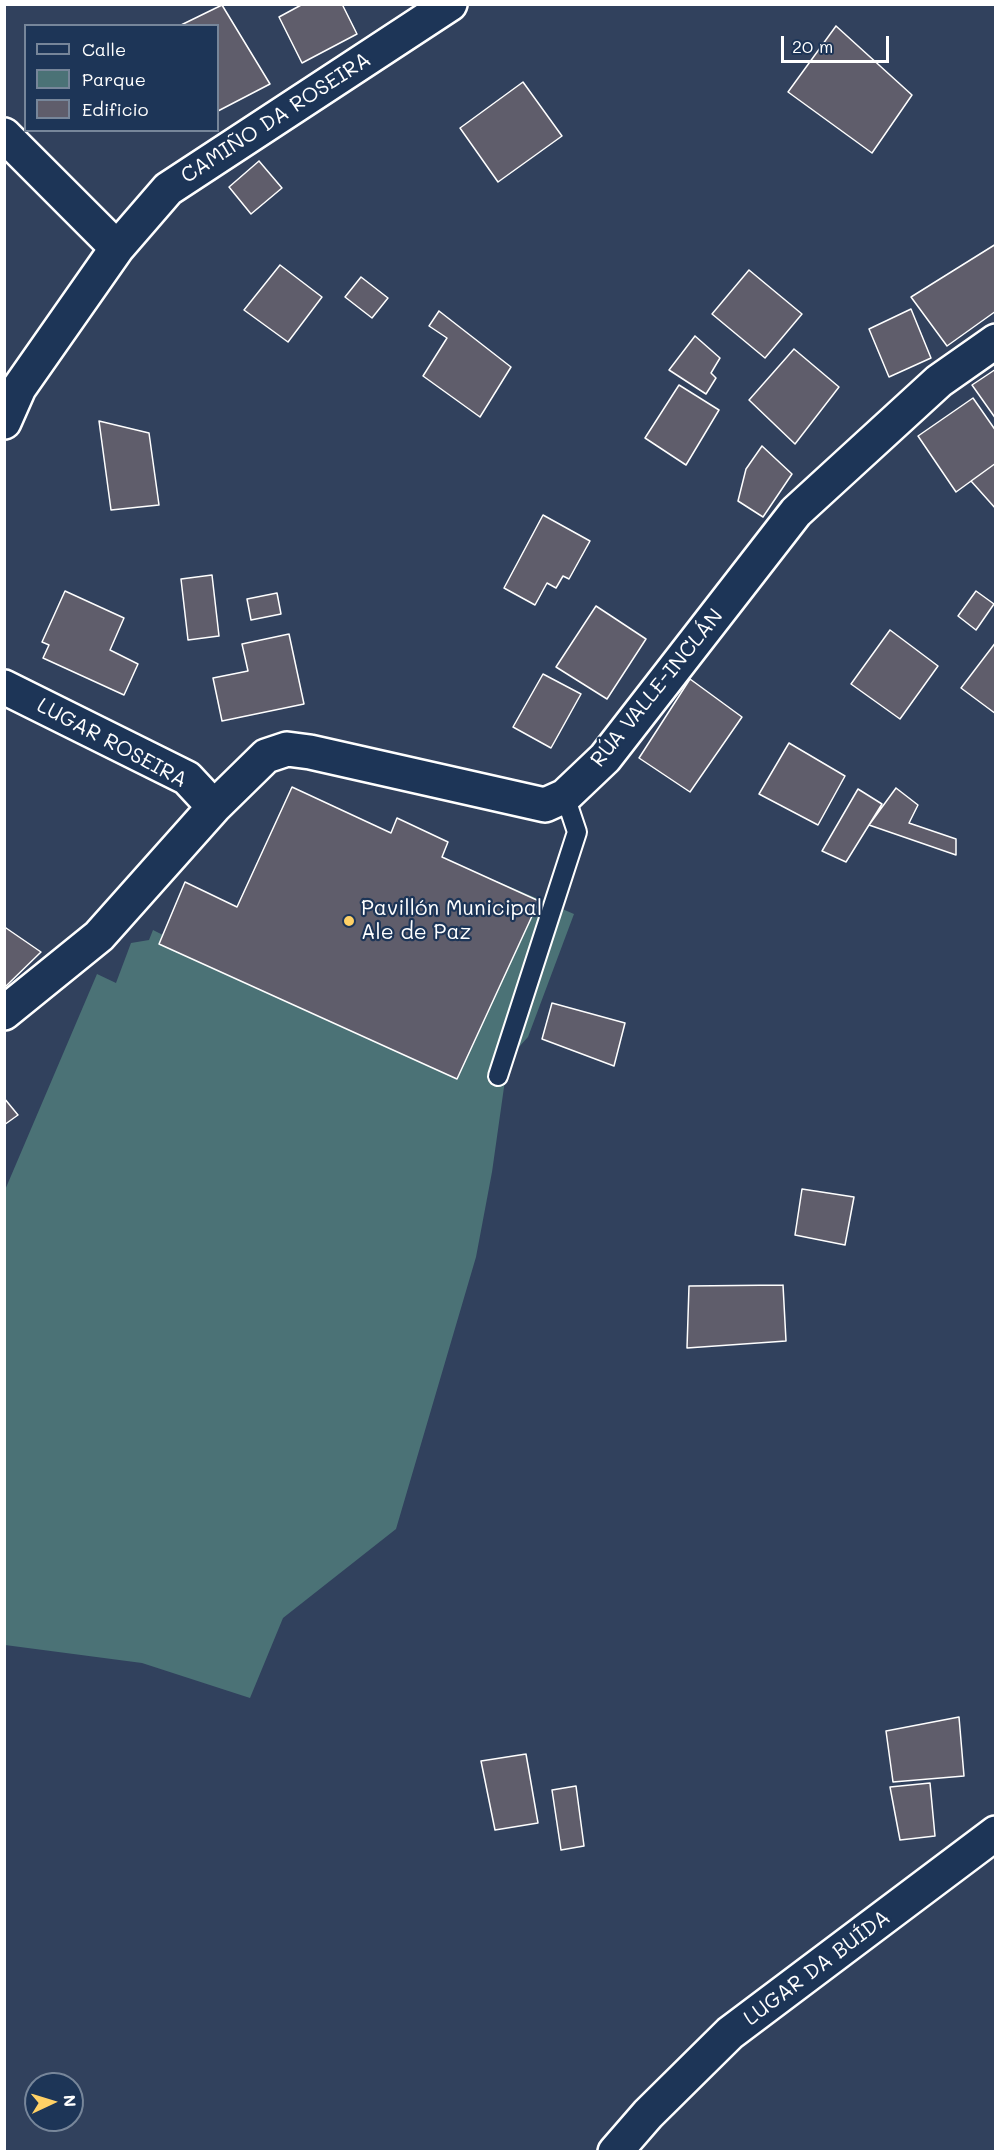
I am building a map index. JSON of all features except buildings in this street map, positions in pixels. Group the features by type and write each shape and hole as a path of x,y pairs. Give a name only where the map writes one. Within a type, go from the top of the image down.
{"street":[{"name":"CAMIÑO DA ROSEIRA","path":"117,248 168,189 450,4"},
{"path":"4,135 117,248 19,388 4,422"},
{"name":"RÚA VALLE-INCLÁN","path":"4,1013 99,936 214,807 266,756 287,749 310,752 545,805 565,796 605,758 796,512 939,381 996,341"},
{"name":"LUGAR ROSEIRA","path":"4,687 187,778 214,807"},
{"name":"LUGAR DA BUÍDA","path":"615,2151 648,2114 730,2033 996,1833"}],"lane":[{"path":"498,1076 577,832 565,796"}],"green space":[{"path":"292,787 391,833 397,818 448,842 442,858 574,914 528,1037 508,1059 492,1172 476,1257 396,1529 283,1618 250,1698 142,1663 5,1645 5,1190 97,974 116,983 131,943 149,940 153,930 163,935 185,882 237,907"}],"place":[{"name":"Pavillón Municipal Ale de Paz","path":"349,921"}]}
